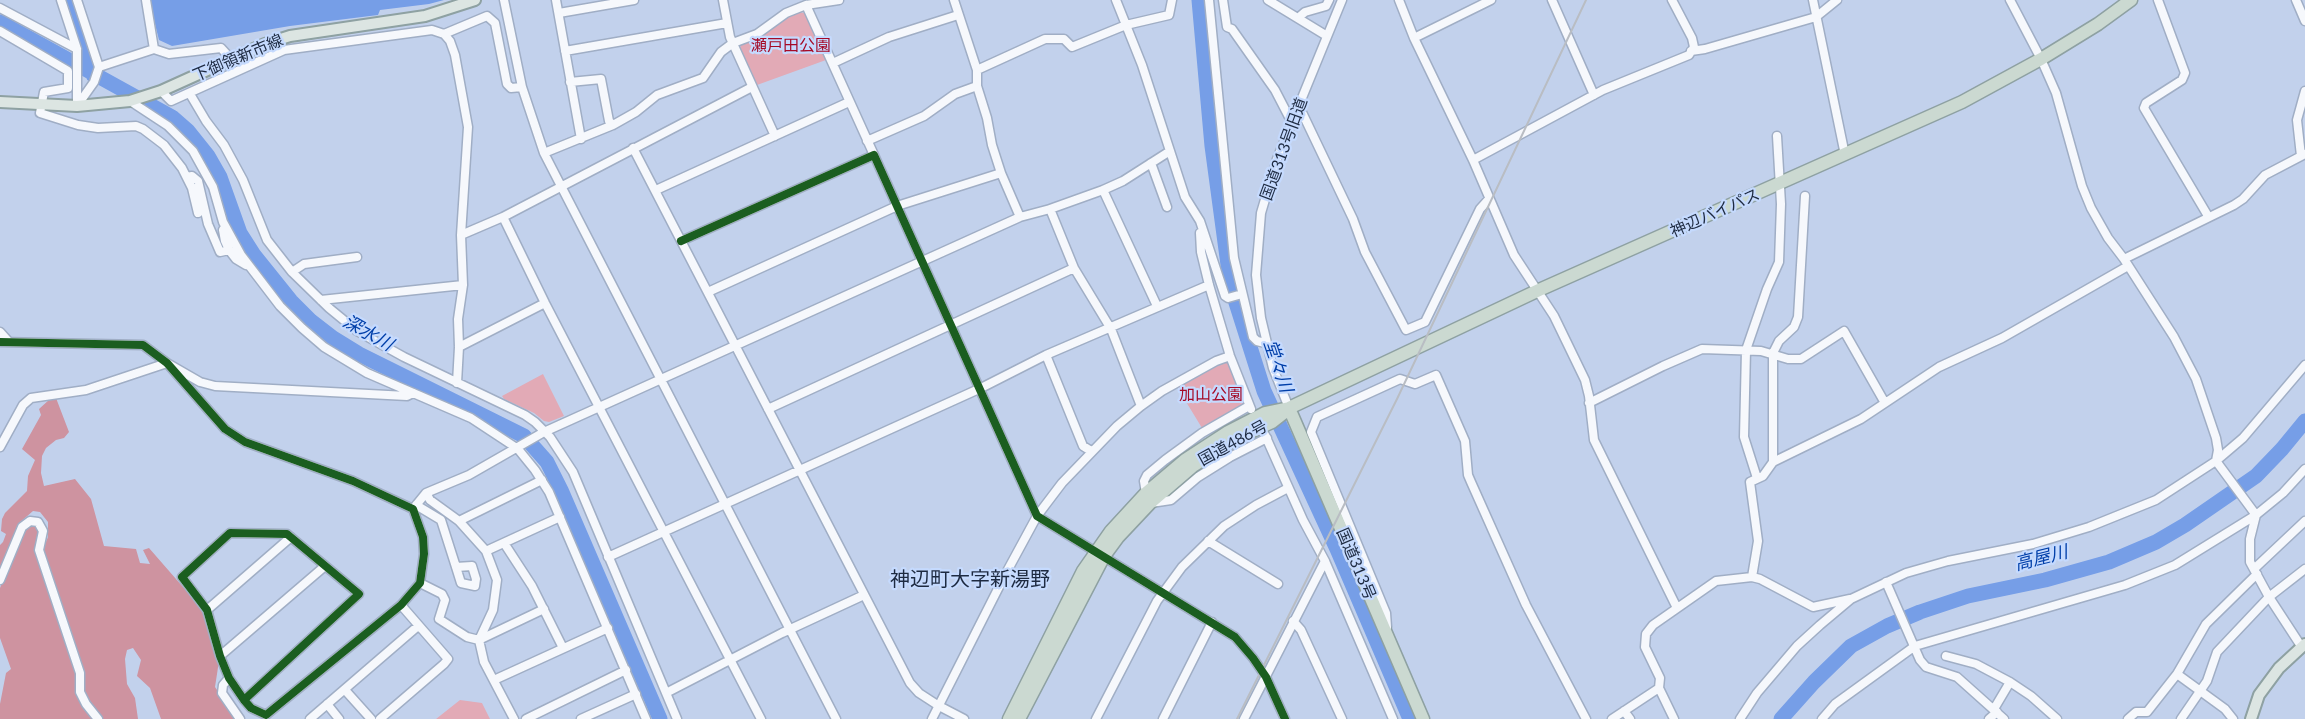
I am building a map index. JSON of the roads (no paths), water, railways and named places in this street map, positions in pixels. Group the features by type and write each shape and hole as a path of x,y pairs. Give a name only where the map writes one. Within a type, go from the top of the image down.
{"highway":[{"name":"神辺バイパス","path":"1278,413 1539,291 1962,102 2041,59 2098,24 2131,0"},
{"name":"国道486号","path":"1009,719 1083,571 1185,460 1228,432 1278,413"},
{"name":"国道313号","path":"1278,413 1387,636 1424,719"},
{"name":"国道486号","path":"1019,719 1100,554"}],"main road":[{"name":"下御領新市線","path":"0,102 77,105 130,101 161,91 265,44 290,36 425,16 475,0"},
{"path":"2251,719 2259,695 2279,668 2303,645"}],"street":[{"path":"61,0 77,53 77,105"},
{"path":"77,0 99,70 94,82 77,105"},
{"path":"146,0 154,49"},
{"path":"504,0 522,87 544,153 836,719"},
{"path":"556,0 582,140"},
{"path":"559,13 634,0"},
{"path":"723,0 734,43 775,135"},
{"path":"544,153 582,140 636,112 657,95 703,78 721,52 734,43 757,34 786,14 806,5 839,0"},
{"path":"954,0 978,70 977,86 987,118 992,145 1001,173 1020,216"},
{"path":"1116,0 1142,66 1185,197 1200,220 1225,296 1228,298 1242,294"},
{"path":"978,70 1045,39 1064,39 1072,47 1126,25 1169,15 1172,0"},
{"path":"1209,0 1231,234 1253,337 1265,343"},
{"path":"1223,0 1227,27 1232,29 1275,90 1289,117 1294,119"},
{"path":"1268,0 1327,36"},
{"path":"1298,18 1305,12 1326,6 1329,0"},
{"name":"国道313号旧道","path":"1278,413 1265,343 1256,275 1261,213 1277,159 1342,0"},
{"path":"1399,0 1414,38 1473,160 1514,255 1554,316 1585,380 1594,440 1677,608"},
{"path":"1414,38 1491,0"},
{"path":"1552,0 1594,95"},
{"path":"1473,160 1594,95 1681,59 1691,51 1694,47 1692,39 1672,0"},
{"path":"1813,0 1845,154"},
{"path":"1691,51 1816,17 1837,0"},
{"path":"2010,0 2041,59 2055,93 2082,186 2091,208 2108,238 2174,337 2196,379 2216,438 2217,462 2255,514 2249,553 2255,572 2303,645"},
{"path":"2296,0 2305,21"},
{"path":"2162,2 2185,74 2182,80 2146,103 2144,108 2208,216"},
{"path":"806,5 1037,516 1235,637 1266,677 1285,719"},
{"path":"0,8 77,53"},
{"path":"833,63 889,37 958,15"},
{"path":"444,34 487,16 495,23 507,84 511,88 522,87"},
{"path":"565,51 728,23"},
{"path":"161,91 171,101 284,50 432,30 444,34 450,41 455,55 468,127 461,235 463,285 458,319 457,383"},
{"path":"0,31 68,71 68,88 44,92 40,113 78,125 98,128 136,126 143,129 164,145 187,177 198,213"},
{"path":"99,70 154,49 169,54 221,48 232,60"},
{"path":"570,82 601,79 609,121 613,125"},
{"path":"867,141 924,116 955,94 977,86"},
{"path":"461,235 502,217 752,87"},
{"path":"1752,577 1758,541 1750,482 1763,476 1773,462 1861,418 1939,367 2002,338 2126,263 2208,216 2243,199 2265,175 2303,155 2298,120 2305,91"},
{"path":"190,94 224,145 243,180 267,240 292,272 321,300 357,331 525,415 535,422 541,434 550,437 573,472 677,719"},
{"path":"130,101 168,126 193,151 213,187 226,227 249,267 280,306 324,347 367,373 471,418 520,447 542,480 560,517 646,719"},
{"path":"656,190 849,102"},
{"path":"1299,106 1353,219 1365,252 1406,330 1425,322 1480,208 1489,199"},
{"path":"1757,478 1744,437 1746,350 1779,262 1781,204 1777,136"},
{"path":"633,148 910,682 919,693 964,719"},
{"path":"414,507 426,493 469,475 541,434 600,406 1020,216 1050,209 1103,190 1123,181 1170,151"},
{"path":"681,241 874,155"},
{"path":"1151,163 1167,207"},
{"path":"708,292 897,206 1001,173"},
{"path":"187,177 192,176 198,181 208,224 224,254 249,267"},
{"path":"1103,190 1157,306"},
{"path":"1773,462 1773,353 1779,341 1794,327 1798,317 1805,196"},
{"path":"1050,209 1074,268 1111,329 1141,406"},
{"path":"502,217 761,719"},
{"path":"1200,220 1201,252 1209,285 1230,356 1250,408 1202,433 1147,475 1144,481 1148,498 1171,500 1198,477 1266,436 1288,488 1325,561 1393,719"},
{"path":"224,254 223,230 226,227"},
{"path":"292,272 304,264 357,257"},
{"path":"768,409 1074,268"},
{"path":"321,300 463,285"},
{"path":"608,557 981,388 1046,355 1209,285"},
{"path":"459,347 545,303"},
{"path":"0,332 5,342 143,345 167,363 200,382 216,386 406,396 413,393"},
{"path":"1589,403 1702,349 1746,350 1801,359 1844,332 1885,403"},
{"path":"1046,355 1083,446 1091,452"},
{"path":"932,719 1037,516 1062,483 1091,452 1141,406 1162,391 1216,361 1230,356"},
{"path":"0,447 22,405 31,398 86,390 167,363"},
{"path":"167,363 225,429 245,442 353,481 441,520 456,567"},
{"path":"1740,719 1757,693 1785,660 1820,625 1851,599 1906,573 1948,561 2033,544 2089,527 2156,500 2217,462 2265,414 2305,365"},
{"path":"1387,636 1386,613 1311,432 1317,417 1327,412 1400,379 1415,384 1436,375 1465,441 1468,475 1471,483 1526,605 1586,719"},
{"path":"1822,719 1835,704 1914,645 2125,585 2175,566 2283,494 2305,469"},
{"path":"459,521 542,480"},
{"path":"1096,719 1163,592 1182,567 1224,526 1288,488"},
{"path":"426,493 430,500 459,521 486,551 497,580 496,593 493,610 479,640 484,662 514,719"},
{"path":"244,700 359,594 287,534 230,533 182,577 207,610 229,678 244,700 251,708 266,715 401,604 420,583 423,546 414,507"},
{"path":"486,551 560,517"},
{"path":"0,580 22,527 30,521 38,522 43,531 39,550 80,673 80,692 98,719"},
{"path":"2128,719 2139,711 2146,712 2177,674 2206,624 2305,521"},
{"path":"207,610 291,537"},
{"path":"1208,541 1278,585"},
{"path":"504,543 532,586 563,648"},
{"path":"1244,719 1325,561"},
{"path":"220,656 325,566"},
{"path":"2181,719 2200,691 2217,652 2270,597 2305,569"},
{"path":"1674,719 1659,688 1660,678 1645,647 1646,634 1653,625 1716,580 1752,577 1760,579 1813,607 1847,598 1851,599"},
{"path":"1887,582 1926,667 1957,677 2004,719"},
{"path":"420,583 442,594 445,600 439,619 467,637 479,640 544,609"},
{"path":"666,693 790,629 864,595"},
{"path":"380,719 448,658 401,604"},
{"path":"1293,621 1301,630 1342,719"},
{"path":"1163,719 1212,622"},
{"path":"310,719 418,626"},
{"path":"494,680 608,628"},
{"path":"1946,656 1976,664 2010,682 2031,696 2057,719"},
{"path":"526,719 626,670"},
{"path":"2177,674 2225,708 2233,719"},
{"path":"229,678 223,685 222,693 240,719"},
{"path":"1989,719 2010,682"},
{"path":"1612,719 1659,688"},
{"path":"345,690 371,719"},
{"path":"581,719 636,693"},
{"path":"327,705 339,719"},
{"path":"1624,711 1630,719"}],"water":[{"path":"149,0 444,0 380,10 378,15 290,26 172,46 159,40"}],"waterway":[{"path":"71,0 93,75"},
{"name":"堂々川","path":"1199,0 1212,146 1231,287 1264,391 1337,549 1410,719"},
{"name":"深水川","path":"0,22 172,117 188,131 208,156 220,177 240,233 254,255 291,301 311,321 359,354 524,436 547,462 561,490 660,719"},
{"name":"高屋川","path":"1781,719 1851,646 1887,626 1968,596 2045,580 2109,562 2156,542 2256,476 2305,421"}],"railway":[{"path":"1237,719 1397,399 1586,0"}],"district":[{"name":"神辺町大字新湯野","path":"970,580"}],"park label":[{"name":"瀬戸田公園","path":"791,46"},
{"name":"加山公園","path":"1211,395"}]}
